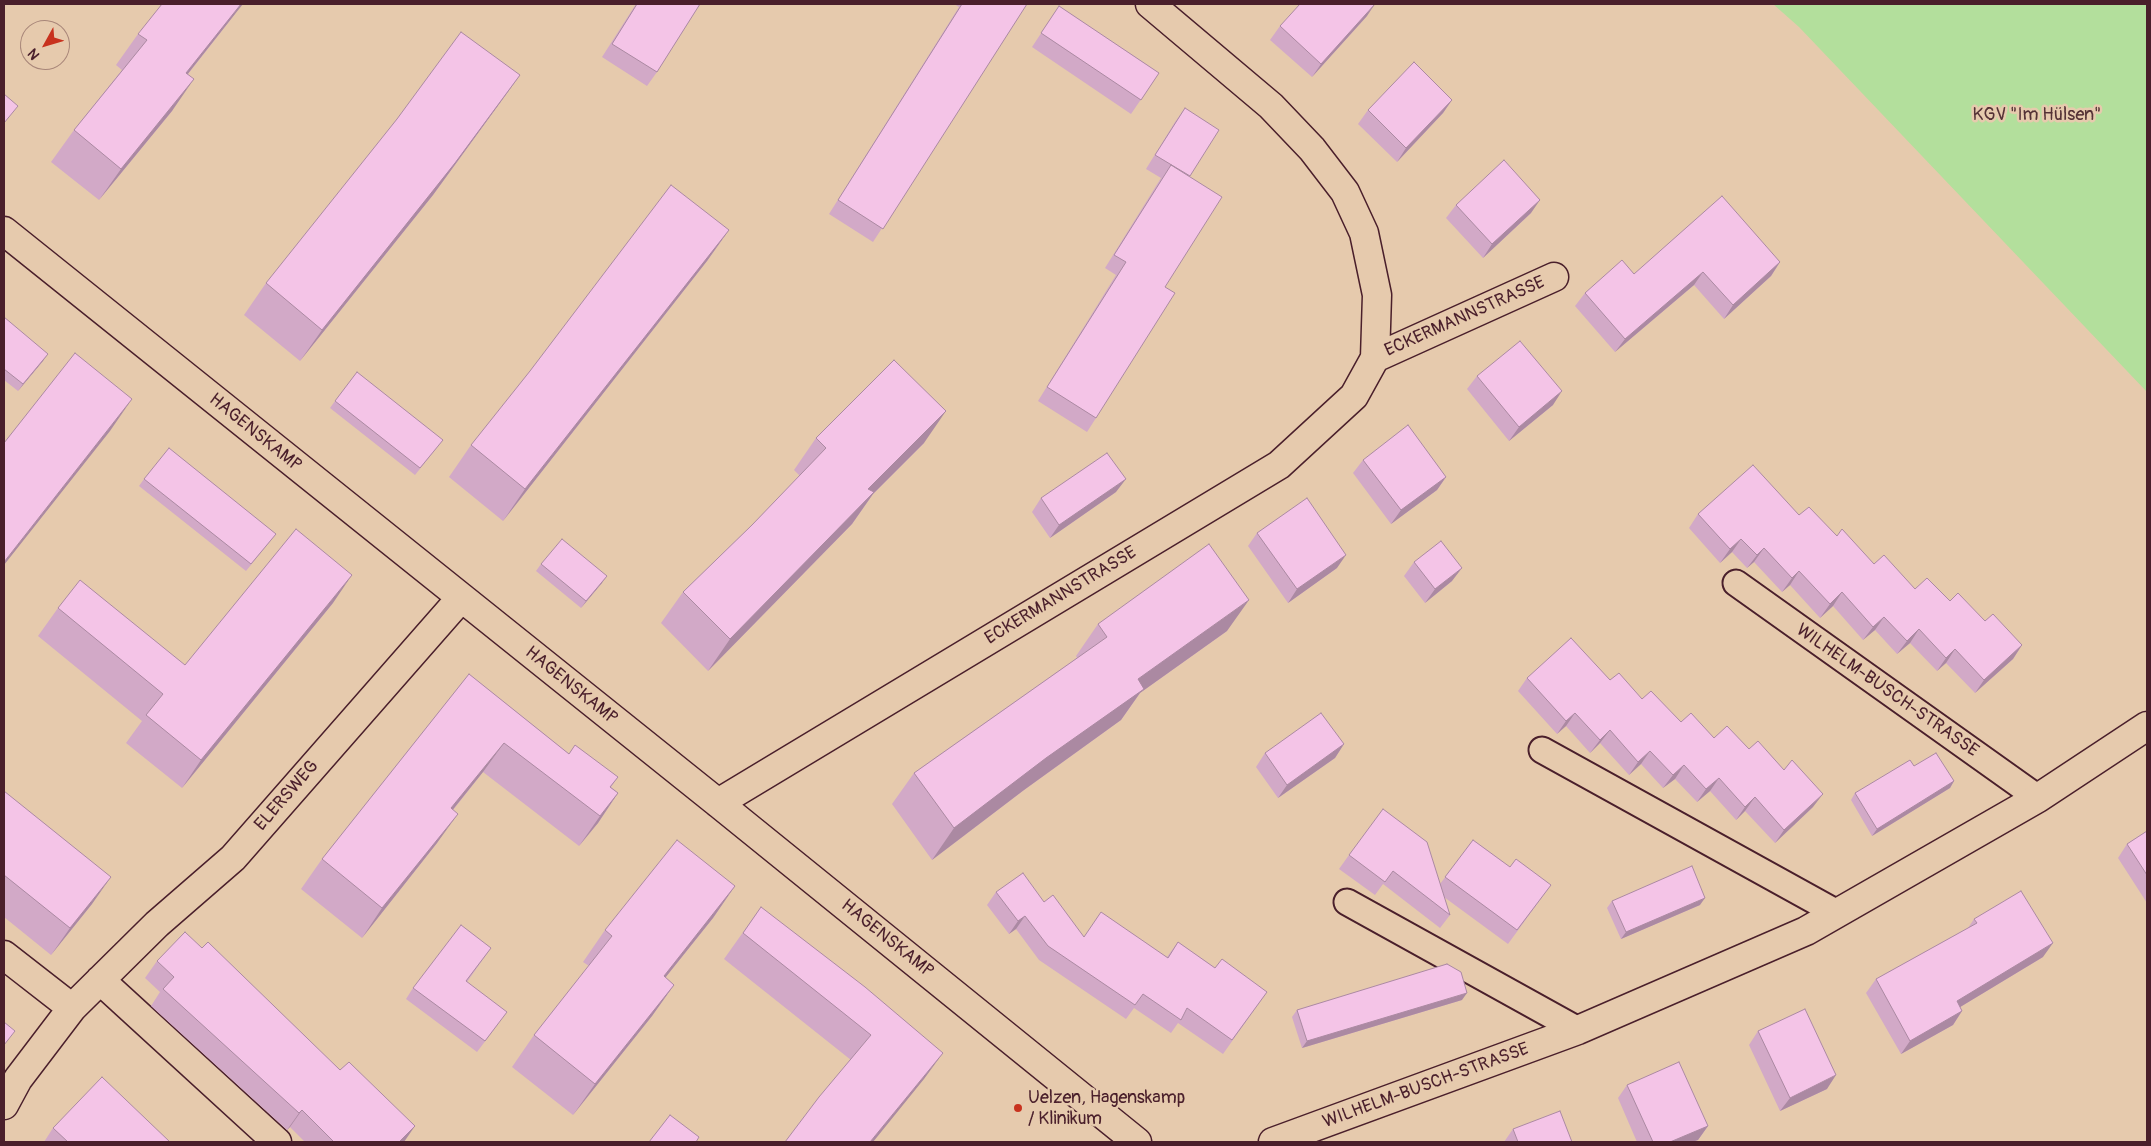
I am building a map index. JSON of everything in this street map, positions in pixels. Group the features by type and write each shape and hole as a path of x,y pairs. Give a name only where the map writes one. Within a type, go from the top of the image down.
{"street":[{"name":"ECKERMANNSTRASSE","path":"718,803 1279,465 1354,396 1375,358 1377,295 1364,233 1344,192 1312,149 1270,106 1150,4"},
{"name":"HAGENSKAMP","path":"4,231 718,803 1137,1142"},
{"name":"ECKERMANNSTRASSE","path":"1375,358 1554,277"},
{"name":"ELERSWEG","path":"4,1105 18,1079 72,1008 157,924 232,858 461,598"},
{"name":"WILHELM-BUSCH-STRASSE","path":"1273,1142 1578,1030 1806,931 2038,798 2147,726"},
{"path":"4,955 72,1008"},
{"path":"100,980 277,1142"}],"lane":[{"name":"WILHELM-BUSCH-STRASSE","path":"1736,583 2038,798"},
{"path":"1542,750 1837,913"},
{"path":"1346,902 1578,1030"}],"green space":[{"name":"KGV \"Im Hülsen\"","path":"1773,4 2147,4 2147,392 1799,27"}],"building":[{"path":"162,4 241,4 186,73 194,79 121,169 74,130 147,40 138,34"},
{"path":"637,4 700,4 657,72 612,44"},
{"path":"962,4 1027,4 883,229 838,200"},
{"path":"1300,4 1375,4 1321,64 1280,26"},
{"path":"1059,6 1159,73 1141,100 1041,33"},
{"path":"461,32 520,75 455,163 322,330 266,283 397,119"},
{"path":"1414,62 1452,100 1406,148 1368,110"},
{"path":"4,94 18,106 4,123"},
{"path":"1185,108 1219,130 1190,176 1155,155"},
{"path":"1504,160 1540,200 1492,244 1456,205"},
{"path":"1171,165 1222,197 1165,287 1175,293 1096,418 1047,387 1126,262 1114,255"},
{"path":"671,185 729,230 525,489 471,445 530,371"},
{"path":"1722,196 1780,262 1733,305 1703,272 1625,339 1585,293 1622,260 1634,274"},
{"path":"4,317 48,354 23,384 4,369"},
{"path":"1520,341 1562,391 1519,427 1477,376"},
{"path":"75,353 132,399 4,562 4,443"},
{"path":"894,360 946,411 868,489 874,492 730,639 683,592 752,525 826,448 816,438"},
{"path":"357,372 443,440 420,468 335,401"},
{"path":"1408,425 1446,477 1401,510 1363,460"},
{"path":"169,448 276,534 251,564 144,479"},
{"path":"1107,453 1126,479 1059,525 1041,498"},
{"path":"1753,465 1799,515 1809,507 1837,536 1842,529 1874,564 1884,555 1915,589 1927,578 1950,601 1958,593 1985,621 1993,614 2022,645 1984,680 1955,649 1946,658 1919,629 1907,641 1884,617 1873,627 1842,592 1830,604 1799,571 1792,578 1764,548 1757,555 1741,539 1730,549 1698,514"},
{"path":"1307,498 1346,555 1297,589 1257,533"},
{"path":"296,529 352,575 201,760 146,715 163,694 58,608 80,580 185,665"},
{"path":"562,539 607,576 586,601 541,564"},
{"path":"1441,541 1462,568 1435,589 1414,562"},
{"path":"1209,544 1249,600 1138,679 1144,689 1046,758 954,828 914,773 1107,637 1098,624"},
{"path":"1571,638 1610,680 1619,673 1642,699 1651,691 1681,722 1691,713 1714,738 1727,726 1749,749 1758,741 1784,770 1792,760 1823,794 1784,830 1755,797 1745,807 1719,778 1706,789 1684,765 1673,775 1650,751 1638,762 1610,730 1600,740 1575,713 1566,721 1527,678"},
{"path":"469,674 569,754 575,745 618,777 610,787 618,793 600,816 504,743 451,808 458,814 382,908 322,859"},
{"path":"1321,713 1344,744 1287,785 1265,753"},
{"path":"1936,753 1954,781 1877,829 1855,793 1910,760 1914,766"},
{"path":"4,791 111,877 70,928 4,875"},
{"path":"1383,809 1427,842 1450,915 1393,871 1385,882 1349,855"},
{"path":"2147,831 2147,875 2127,844"},
{"path":"677,840 735,886 664,976 674,985 595,1084 534,1035 612,936 605,930"},
{"path":"1473,840 1510,867 1516,859 1551,885 1517,930 1445,877"},
{"path":"1692,866 1705,898 1626,932 1612,901"},
{"path":"1023,873 1044,902 1053,895 1084,937 1101,912 1168,958 1178,942 1215,968 1222,959 1267,992 1232,1040 1187,1008 1181,1020 1143,994 1135,1005 1048,946 1025,916 1018,921 996,892"},
{"path":"2021,891 2053,943 1957,1001 1962,1011 1910,1041 1876,979 1977,923 1974,919"},
{"path":"761,907 865,987 943,1053 870,1142 785,1142 819,1097 871,1035 743,933"},
{"path":"461,925 491,948 466,981 507,1012 485,1041 413,988"},
{"path":"185,932 202,948 208,942 340,1070 349,1062 415,1126 399,1142 334,1142 302,1110 299,1113 163,989 174,977 157,961"},
{"path":"1447,964 1461,972 1467,993 1307,1041 1297,1010"},
{"path":"1805,1009 1836,1075 1790,1098 1758,1031"},
{"path":"4,1022 15,1031 4,1045"},
{"path":"1679,1062 1708,1126 1670,1142 1653,1142 1627,1085"},
{"path":"102,1077 170,1142 68,1142 53,1128"},
{"path":"1560,1111 1572,1142 1518,1142 1513,1129"},
{"path":"670,1115 699,1137 696,1142 649,1142"}],"place":[{"name":"Uelzen, Hagenskamp / Klinikum","path":"1018,1108"}]}
